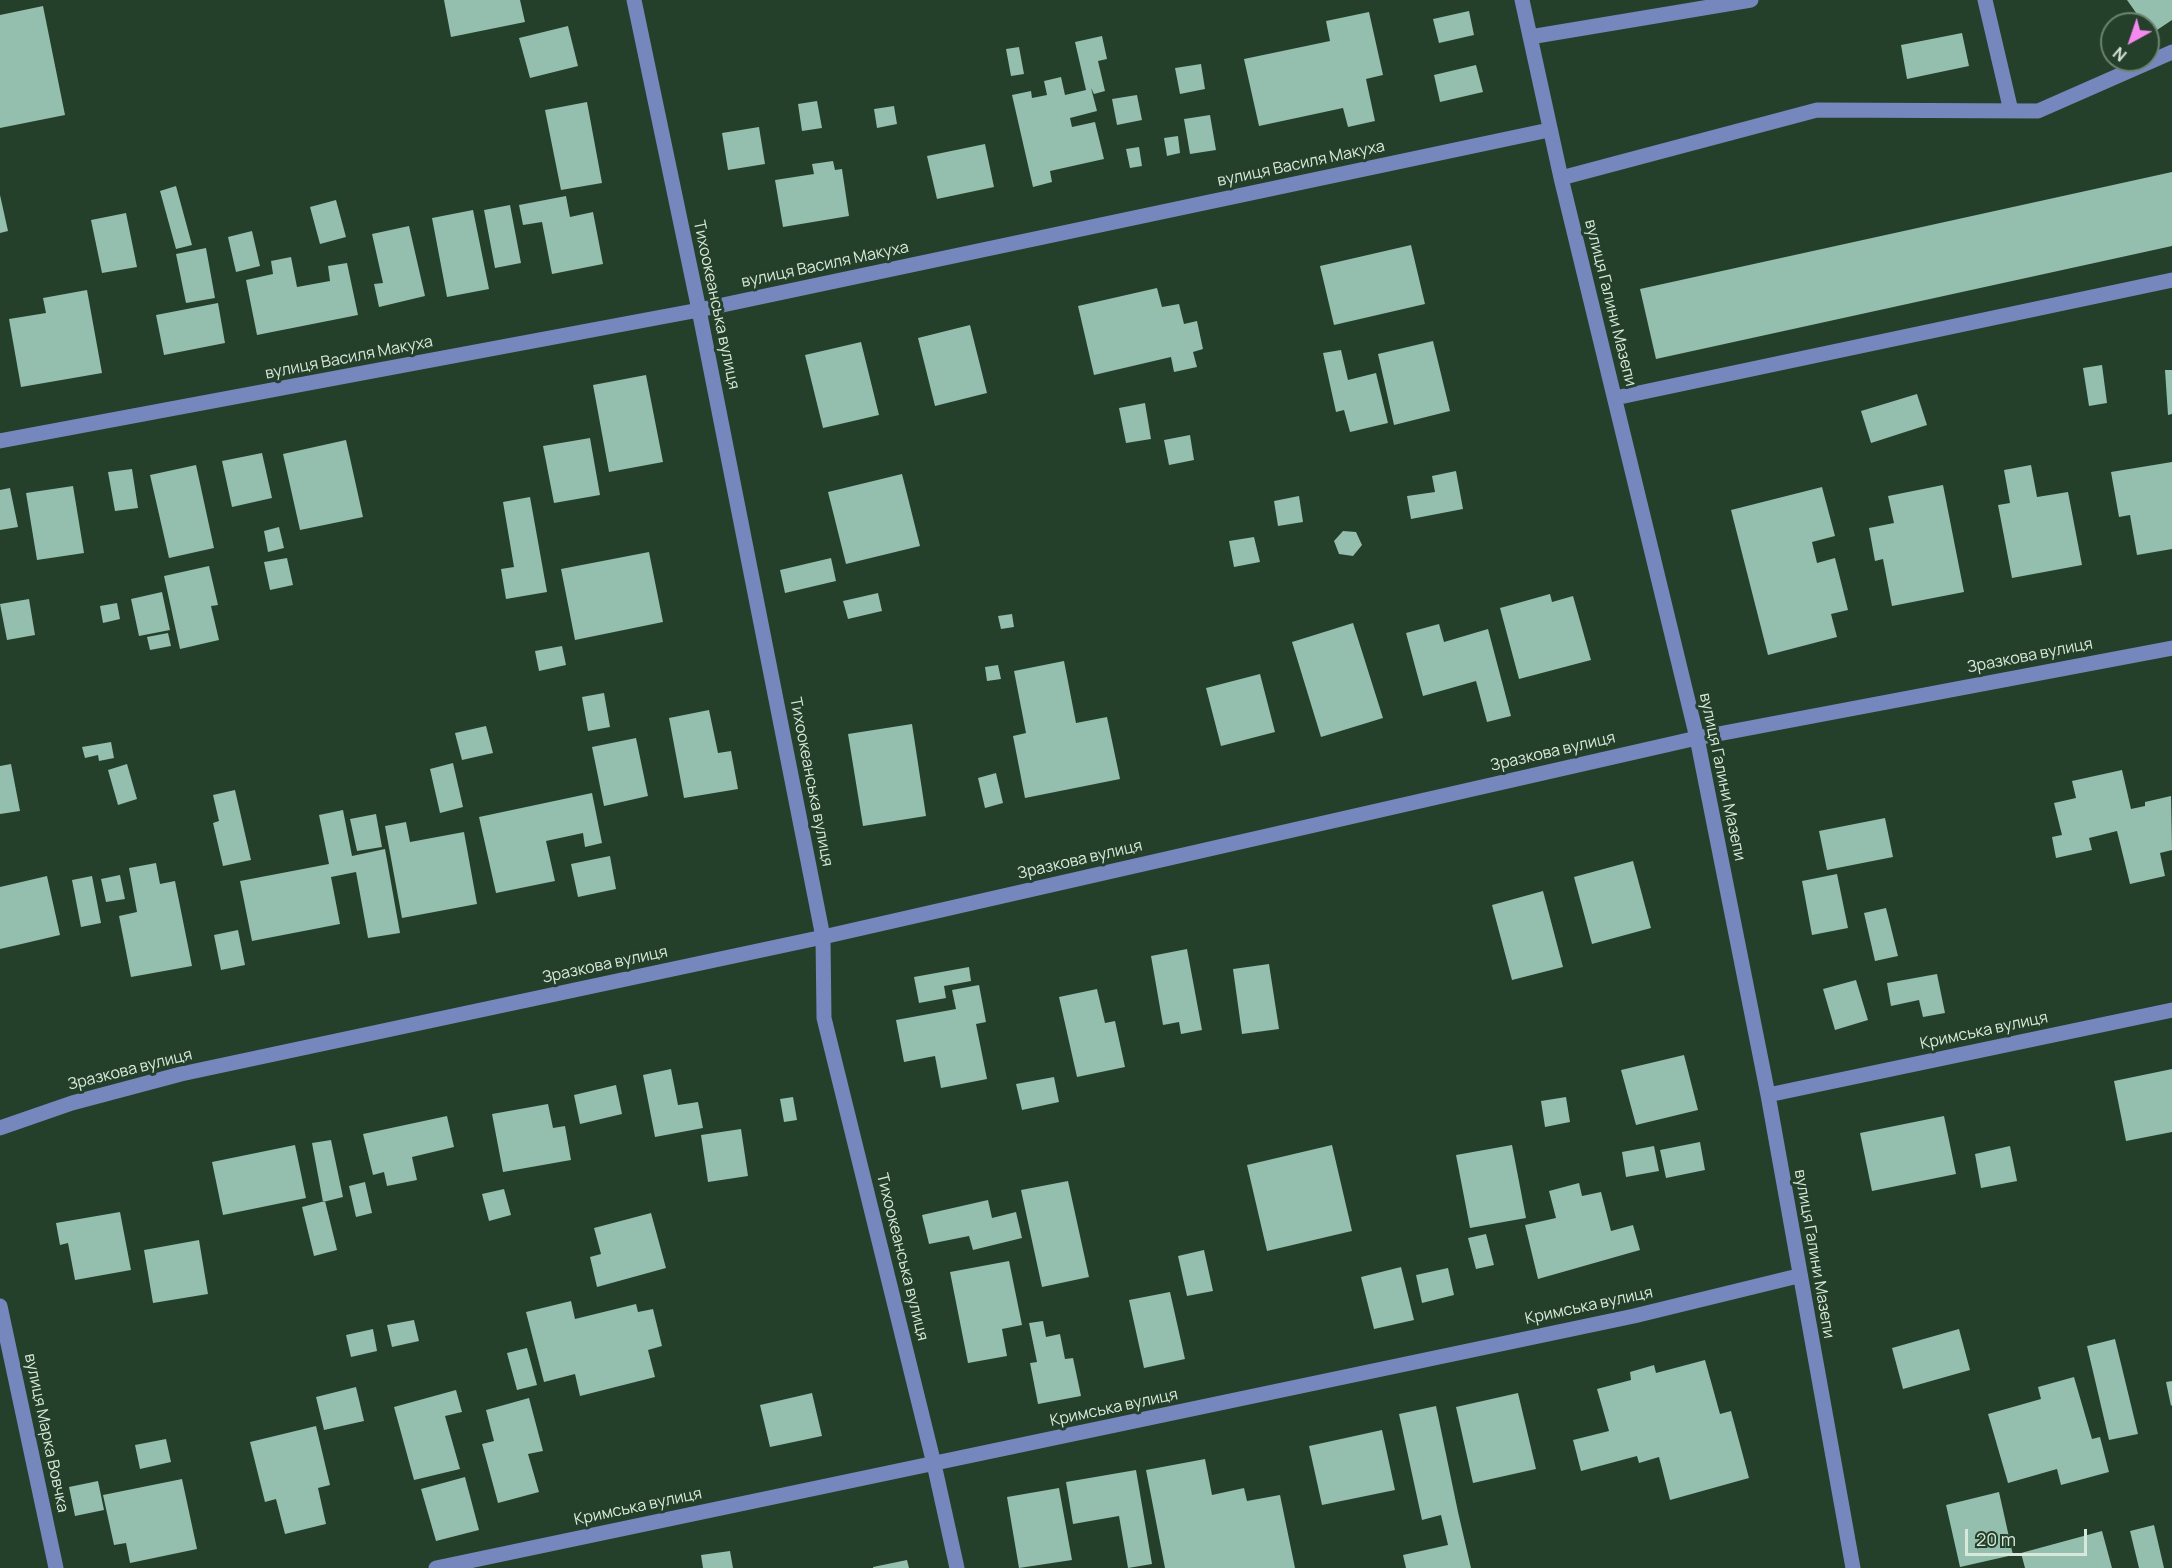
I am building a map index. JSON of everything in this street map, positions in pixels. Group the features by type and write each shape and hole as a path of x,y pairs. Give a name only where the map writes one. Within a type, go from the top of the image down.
{"street":[{"name":"Тихоокеанська вулиця","path":"634,0 699,310 823,937 824,1018 934,1464 957,1568"},
{"name":"вулиця Галини Мазепи","path":"1522,0 1549,130 1698,738 1768,1095 1798,1276 1853,1568"},
{"path":"1530,37 1751,0"},
{"path":"1985,0 2011,111"},
{"path":"1561,178 1817,110 2038,111 2172,52"},
{"name":"вулиця Василя Макуха","path":"0,441 699,310 1549,130"},
{"path":"1615,398 2172,280"},
{"name":"Зразкова вулиця","path":"0,1128 72,1103 181,1074 823,937 1698,738 2172,648"},
{"name":"Кримська вулиця","path":"1768,1095 2172,1010"},
{"name":"Кримська вулиця","path":"435,1568 1635,1316 1798,1276"},
{"name":"вулиця Марка Вовчка","path":"0,1306 56,1568"}],"building":[{"path":"444,0 520,0 525,22 451,37"},
{"path":"2127,0 2172,0 2172,20 2160,28 2160,12 2136,12"},
{"path":"43,6 65,115 0,128 0,15"},
{"path":"1469,11 1474,35 1439,43 1433,19"},
{"path":"1369,12 1383,75 1366,79 1375,121 1348,127 1343,108 1259,126 1244,59 1330,41 1326,21"},
{"path":"568,26 578,66 530,78 519,38"},
{"path":"1962,33 1969,66 1907,79 1901,45"},
{"path":"1102,36 1107,59 1098,61 1105,91 1094,94 1091,88 1097,111 1070,118 1072,127 1095,122 1104,159 1050,171 1052,182 1033,187 1012,95 1031,91 1032,98 1047,95 1044,81 1061,77 1065,95 1086,90 1075,42"},
{"path":"1019,47 1024,74 1011,76 1006,49"},
{"path":"1201,64 1205,89 1180,94 1175,68"},
{"path":"1476,65 1483,92 1440,102 1434,75"},
{"path":"1137,95 1142,120 1117,125 1112,99"},
{"path":"817,101 822,128 802,131 798,104"},
{"path":"587,102 602,183 561,190 545,110"},
{"path":"894,106 897,124 877,128 874,109"},
{"path":"1210,115 1216,150 1190,154 1184,119"},
{"path":"759,127 765,164 728,170 722,133"},
{"path":"1178,136 1180,153 1167,156 1164,138"},
{"path":"985,144 994,187 937,199 927,156"},
{"path":"1139,147 1142,166 1130,168 1126,149"},
{"path":"833,161 835,170 842,169 849,216 783,227 775,180 814,174 812,164"},
{"path":"2172,172 2172,246 1656,359 1640,289"},
{"path":"176,186 192,245 176,249 160,191"},
{"path":"0,195 8,231 0,233"},
{"path":"566,196 570,217 593,212 603,264 552,274 542,222 523,225 519,205"},
{"path":"336,200 346,237 320,244 310,207"},
{"path":"510,205 521,263 495,268 484,210"},
{"path":"473,210 489,289 447,297 432,218"},
{"path":"126,213 137,267 102,273 91,220"},
{"path":"409,226 425,296 379,307 374,284 383,283 372,234"},
{"path":"252,231 260,266 236,272 228,237"},
{"path":"1411,245 1425,304 1334,325 1320,266"},
{"path":"206,248 215,298 186,303 176,254"},
{"path":"291,257 297,287 330,281 328,266 347,263 358,315 257,335 246,280 273,274 271,261"},
{"path":"1157,288 1162,307 1179,304 1184,324 1197,321 1203,349 1193,352 1197,367 1174,372 1171,357 1094,375 1078,306"},
{"path":"87,290 102,373 21,387 9,319 46,313 43,298"},
{"path":"218,303 225,343 164,355 156,315"},
{"path":"970,325 987,393 935,406 918,338"},
{"path":"1433,341 1450,411 1394,425 1378,354"},
{"path":"861,342 879,415 823,428 805,355"},
{"path":"1341,350 1348,380 1376,373 1388,423 1350,432 1344,410 1336,412 1323,353"},
{"path":"2102,365 2107,403 2089,406 2083,368"},
{"path":"2165,370 2172,370 2172,414 2168,415"},
{"path":"646,375 663,462 609,472 593,385"},
{"path":"1917,394 1927,425 1871,443 1861,411"},
{"path":"1145,403 1151,439 1126,443 1119,408"},
{"path":"1190,435 1194,460 1169,465 1164,440"},
{"path":"590,438 600,495 554,503 543,446"},
{"path":"346,440 363,517 300,530 283,454"},
{"path":"262,453 272,498 232,507 222,461"},
{"path":"2172,462 2172,549 2137,555 2130,515 2119,517 2111,472"},
{"path":"196,465 214,548 169,558 150,475"},
{"path":"2031,465 2037,497 2068,492 2082,565 2012,578 1998,505 2010,503 2004,470"},
{"path":"132,469 138,508 115,511 108,472"},
{"path":"1456,471 1463,509 1411,519 1407,496 1435,492 1432,476"},
{"path":"902,474 920,546 846,564 828,492"},
{"path":"1943,485 1964,592 1892,606 1883,559 1875,561 1869,528 1894,523 1888,496"},
{"path":"73,486 84,553 37,560 26,493"},
{"path":"1822,487 1835,536 1812,542 1817,563 1835,558 1848,610 1831,614 1837,637 1768,655 1731,510"},
{"path":"10,488 18,527 0,530 0,490"},
{"path":"1299,496 1303,522 1278,526 1274,501"},
{"path":"530,497 547,592 506,599 501,569 514,567 503,502"},
{"path":"279,527 284,548 268,552 264,531"},
{"path":"1343,531 1356,532 1362,545 1353,556 1339,554 1334,541"},
{"path":"1254,537 1260,562 1234,567 1229,541"},
{"path":"649,552 663,622 575,640 561,569"},
{"path":"287,558 293,585 270,590 264,562"},
{"path":"831,558 836,581 785,593 780,570"},
{"path":"209,566 218,605 211,606 219,640 180,649 164,576"},
{"path":"162,592 170,630 139,636 131,599"},
{"path":"878,593 882,611 848,619 843,601"},
{"path":"1550,594 1552,602 1573,596 1591,660 1519,679 1500,608"},
{"path":"29,599 35,635 7,640 0,604"},
{"path":"117,603 120,619 103,623 100,606"},
{"path":"1012,614 1014,627 1001,629 998,616"},
{"path":"1353,623 1383,718 1321,737 1292,642"},
{"path":"1439,624 1444,642 1488,629 1511,716 1487,722 1476,681 1423,696 1406,633"},
{"path":"168,633 171,646 150,650 147,637"},
{"path":"562,646 566,665 539,671 535,651"},
{"path":"1064,661 1076,723 1107,717 1120,779 1025,798 1013,736 1026,733 1014,671"},
{"path":"998,665 1001,679 987,681 985,667"},
{"path":"1260,674 1275,732 1221,746 1206,688"},
{"path":"604,693 610,727 588,731 582,697"},
{"path":"709,710 718,753 731,751 738,789 684,798 669,718"},
{"path":"912,724 926,816 863,826 848,734"},
{"path":"486,726 493,753 462,760 455,733"},
{"path":"636,738 648,796 604,806 592,747"},
{"path":"111,742 114,758 99,761 98,755 85,758 82,747"},
{"path":"453,763 463,807 440,813 430,769"},
{"path":"11,764 20,811 0,814 0,766"},
{"path":"127,764 137,799 118,805 108,770"},
{"path":"2122,770 2131,809 2145,806 2145,802 2171,796 2172,850 2160,853 2165,876 2130,884 2117,831 2089,838 2092,850 2056,858 2052,837 2062,835 2054,803 2076,798 2072,781"},
{"path":"996,773 1003,803 985,808 978,778"},
{"path":"235,790 251,860 223,866 213,823 219,821 213,795"},
{"path":"592,793 602,843 585,847 583,833 546,841 555,881 496,893 479,817"},
{"path":"343,810 352,856 385,849 400,933 368,938 356,872 331,877 340,924 252,941 240,881 329,864 319,815"},
{"path":"376,814 382,847 357,851 350,819"},
{"path":"1885,818 1893,857 1827,870 1819,831"},
{"path":"406,822 410,842 464,832 477,904 402,918 385,826"},
{"path":"610,856 616,889 578,897 571,864"},
{"path":"1633,861 1651,928 1592,944 1574,877"},
{"path":"156,863 160,884 175,881 192,966 131,977 119,916 137,912 129,868"},
{"path":"1837,874 1848,928 1812,935 1802,881"},
{"path":"120,875 125,899 106,902 101,879"},
{"path":"47,876 60,935 0,949 0,887"},
{"path":"92,876 101,923 81,927 72,880"},
{"path":"1543,891 1563,967 1512,980 1492,905"},
{"path":"1886,908 1898,956 1875,961 1864,913"},
{"path":"238,930 245,965 221,970 214,935"},
{"path":"1187,949 1202,1030 1181,1034 1179,1022 1163,1025 1151,956"},
{"path":"1269,964 1279,1029 1242,1034 1233,969"},
{"path":"969,967 971,981 944,986 946,998 919,1003 914,977"},
{"path":"1937,974 1945,1013 1923,1017 1919,1000 1891,1006 1887,983"},
{"path":"1856,980 1868,1020 1835,1030 1823,989"},
{"path":"979,985 986,1022 976,1024 987,1079 941,1088 935,1056 904,1062 896,1020 956,1009 952,990"},
{"path":"1097,989 1105,1023 1115,1021 1125,1067 1077,1077 1059,997"},
{"path":"1684,1055 1698,1110 1636,1125 1621,1070"},
{"path":"671,1069 678,1105 698,1102 703,1128 655,1137 643,1075"},
{"path":"2172,1069 2172,1132 2126,1141 2114,1081"},
{"path":"1054,1077 1059,1102 1022,1110 1016,1084"},
{"path":"616,1085 622,1114 580,1124 574,1095"},
{"path":"793,1097 797,1120 784,1122 780,1099"},
{"path":"1566,1097 1570,1122 1545,1127 1541,1101"},
{"path":"548,1104 553,1128 565,1126 571,1160 503,1172 492,1114"},
{"path":"447,1116 454,1147 412,1157 417,1180 387,1186 384,1172 373,1175 363,1134"},
{"path":"1944,1116 1956,1174 1872,1191 1860,1133"},
{"path":"741,1129 748,1176 708,1182 701,1135"},
{"path":"331,1140 343,1197 323,1202 312,1143"},
{"path":"1700,1142 1705,1170 1666,1178 1660,1150"},
{"path":"295,1145 306,1198 223,1215 212,1162"},
{"path":"1332,1145 1352,1231 1267,1251 1247,1165"},
{"path":"1512,1145 1526,1218 1470,1228 1456,1155"},
{"path":"1654,1146 1659,1171 1626,1177 1622,1152"},
{"path":"2010,1146 2017,1181 1981,1188 1975,1154"},
{"path":"1068,1181 1089,1277 1042,1287 1021,1190"},
{"path":"365,1182 372,1213 356,1217 349,1186"},
{"path":"1579,1183 1582,1196 1601,1192 1611,1231 1633,1225 1640,1250 1538,1279 1525,1225 1556,1218 1549,1191"},
{"path":"504,1189 511,1215 489,1221 482,1194"},
{"path":"988,1200 992,1218 1016,1212 1022,1238 973,1250 969,1236 929,1244 922,1215"},
{"path":"325,1201 337,1250 314,1256 302,1207"},
{"path":"120,1212 131,1270 75,1280 68,1243 60,1245 56,1223"},
{"path":"651,1213 666,1268 597,1287 590,1257 601,1254 594,1228"},
{"path":"1486,1234 1494,1265 1476,1269 1468,1238"},
{"path":"199,1240 208,1294 153,1303 144,1250"},
{"path":"1204,1250 1213,1291 1187,1296 1178,1256"},
{"path":"1009,1261 1022,1325 1002,1329 1007,1356 968,1363 950,1272"},
{"path":"1401,1267 1414,1320 1374,1329 1361,1277"},
{"path":"1448,1268 1454,1295 1422,1303 1416,1275"},
{"path":"1170,1292 1185,1359 1144,1368 1129,1300"},
{"path":"571,1301 575,1319 636,1304 638,1312 653,1309 662,1346 648,1350 655,1377 580,1396 575,1374 544,1382 526,1312"},
{"path":"414,1320 419,1341 392,1347 387,1325"},
{"path":"1043,1321 1046,1337 1060,1334 1065,1359 1073,1358 1081,1396 1038,1404 1030,1363 1037,1362 1029,1323"},
{"path":"373,1329 377,1351 351,1357 346,1335"},
{"path":"1959,1329 1970,1370 1903,1389 1892,1348"},
{"path":"2115,1339 2138,1434 2109,1440 2087,1346"},
{"path":"527,1348 537,1385 517,1390 507,1353"},
{"path":"1705,1360 1720,1414 1731,1411 1749,1478 1670,1500 1659,1457 1639,1463 1637,1456 1581,1471 1573,1440 1609,1431 1597,1389 1631,1380 1630,1372 1654,1365 1656,1373"},
{"path":"2074,1377 2092,1439 2100,1437 2109,1472 2061,1485 2057,1469 2008,1483 1988,1414 2041,1399 2038,1387"},
{"path":"2172,1381 2172,1405 2171,1406 2166,1382"},
{"path":"356,1387 364,1421 324,1430 316,1397"},
{"path":"456,1390 462,1412 445,1416 460,1469 414,1480 394,1407"},
{"path":"812,1393 822,1436 770,1447 760,1405"},
{"path":"1518,1393 1536,1469 1473,1483 1456,1407"},
{"path":"529,1398 543,1451 528,1454 539,1492 498,1503 482,1444 494,1441 486,1410"},
{"path":"1436,1406 1471,1568 1406,1568 1403,1555 1448,1545 1441,1515 1422,1520 1399,1414"},
{"path":"316,1426 330,1485 318,1488 326,1524 285,1534 276,1499 265,1502 250,1442"},
{"path":"1382,1430 1395,1490 1322,1505 1309,1446"},
{"path":"166,1439 171,1462 140,1469 135,1445"},
{"path":"1205,1459 1212,1495 1244,1488 1247,1501 1280,1495 1295,1568 1165,1568 1146,1470"},
{"path":"1136,1470 1152,1564 1128,1568 1119,1516 1073,1524 1066,1482"},
{"path":"465,1477 479,1530 436,1541 421,1489"},
{"path":"182,1479 197,1549 130,1563 126,1543 114,1545 103,1495"},
{"path":"98,1481 104,1510 75,1516 69,1487"},
{"path":"1059,1488 1072,1560 1019,1568 1007,1497"},
{"path":"1999,1492 2013,1555 1960,1567 1946,1505"},
{"path":"2154,1525 2164,1568 2139,1568 2130,1531"},
{"path":"2102,1531 2112,1568 2025,1568 2021,1553"},
{"path":"730,1551 733,1568 703,1568 701,1555"},
{"path":"907,1560 909,1568 873,1568 873,1567"}]}
